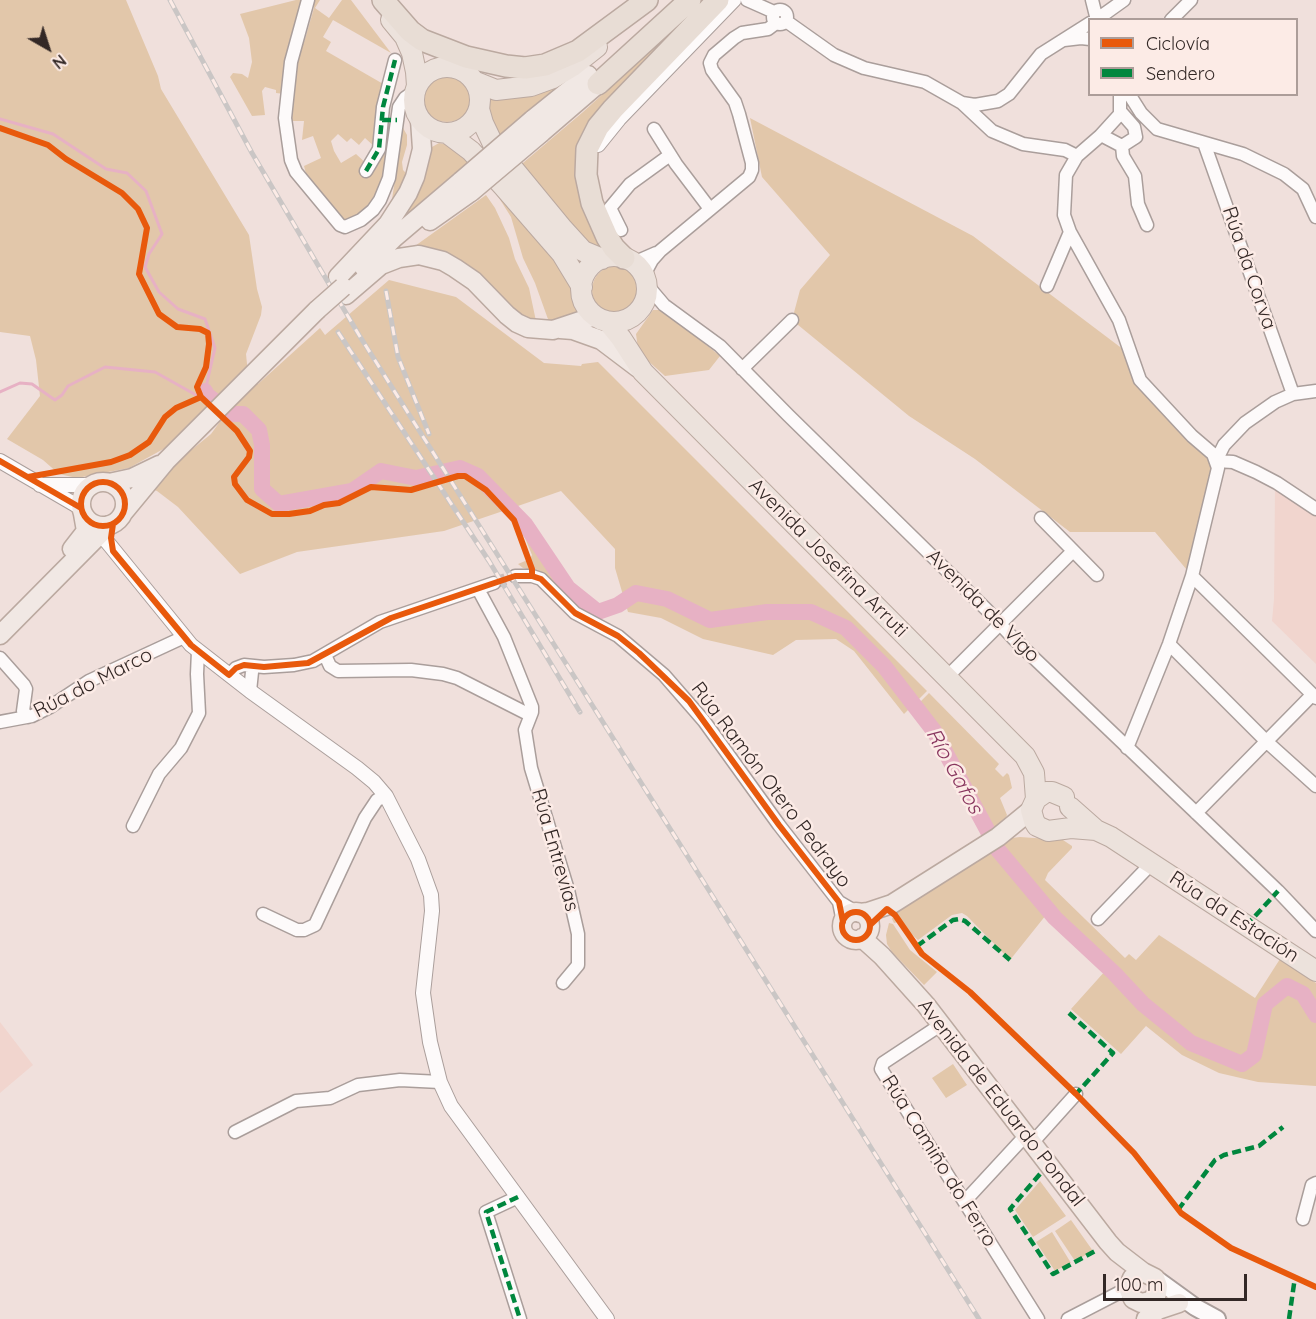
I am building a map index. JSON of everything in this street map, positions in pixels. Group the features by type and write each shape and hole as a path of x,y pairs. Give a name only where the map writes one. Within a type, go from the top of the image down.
{"highway":[{"path":"375,0 405,38 414,61 416,88 414,106 420,120 432,130 447,133 464,129 476,117 479,109"},
{"path":"382,0 410,31 422,40 466,57 525,68 545,65 578,51 640,6"},
{"path":"593,79 670,0"},
{"path":"593,79 690,0"},
{"path":"634,360 629,335 633,317 645,303 637,270 614,248 596,216 587,184 585,158 598,127 613,109 717,0"},
{"path":"405,38 467,73 476,82 496,90 531,86 553,78 573,66 640,6"},
{"path":"416,88 425,75 436,68 456,68"},
{"path":"476,82 479,91 479,109 493,144 562,229 583,251 602,259"},
{"path":"447,133 471,151 562,254 582,286 584,303 601,319 616,322 633,317"},
{"path":"582,286 588,270 602,259 617,256 637,270"},
{"name":"Avenida Josefina Arruti","path":"601,319 634,360 1025,756 1034,773 1034,804"},
{"name":"Rúa da Estación","path":"1025,756 1033,759 1039,765 1067,802 1096,830 1314,967"},
{"path":"1046,792 1052,792 1067,802 1068,820 1050,829 1034,821 1034,804 1046,792"},
{"name":"Rúa da Estación","path":"1050,829 1096,830"}],"main road":[{"path":"0,635 208,417 263,363 262,357 270,346 466,187 593,79"},
{"path":"342,286 408,193 420,159 423,139 420,120"},
{"path":"342,286 399,258 419,255 443,261 474,281 517,324 550,330 573,330 601,340 634,360"},
{"path":"550,330 601,319"},
{"path":"103,527 83,495 100,484 138,475 166,461"},
{"path":"100,484 120,489 125,501 103,527"},
{"path":"0,620 82,538 86,524 103,527"},
{"name":"Rúa da Estación","path":"860,923 998,837 1034,804"},
{"name":"Rúa da Estación","path":"998,837 1022,829 1050,829"},
{"name":"Avenida de Eduardo Pondal","path":"860,923 882,956 942,1024 1117,1252 1143,1295 1187,1305 1217,1319"},
{"path":"1143,1295 1158,1310 1187,1305"},
{"path":"1137,1319 1143,1295"}],"street":[{"path":"308,0 291,62 285,118 291,160 296,172 340,225 345,226 361,220 373,210 380,200 389,178 397,120 402,102 416,88"},
{"path":"587,184 593,155 604,136 734,0"},
{"path":"747,0 777,15 834,55 864,68 926,82 962,103 992,131 1023,144 1065,150 1077,156"},
{"path":"637,270 652,260 749,177 752,170 735,102 712,70 710,63 714,55 742,33 768,29 777,15 792,0"},
{"path":"1092,0 1096,18"},
{"path":"1097,18 1124,0"},
{"path":"1173,18 1191,0"},
{"path":"962,103 975,105 998,101 1009,94 1041,54 1088,24"},
{"path":"1063,40 1088,39"},
{"path":"366,171 379,149 382,120 394,60"},
{"path":"1120,96 1120,114 1077,156 1066,175 1064,215 1070,232 1119,320 1140,380 1192,436 1213,454 1218,468 1192,576 1169,644 1127,747"},
{"path":"1130,96 1141,113 1157,129 1243,154 1284,174 1303,189 1316,217"},
{"path":"1120,111 1134,127 1136,137 1122,146"},
{"path":"382,120 397,120"},
{"path":"654,129 670,155 710,209"},
{"path":"1101,135 1122,146"},
{"name":"Rúa da Corva","path":"1204,143 1293,394"},
{"path":"1122,146 1123,156 1135,176 1138,204 1147,225"},
{"path":"1210,160 1225,149"},
{"path":"621,230 610,208 630,184 670,155"},
{"path":"1047,286 1070,232"},
{"name":"Avenida de Vigo","path":"637,270 664,305 707,335 1013,638 1316,931"},
{"path":"742,369 792,320"},
{"path":"1216,461 1224,445 1237,429 1275,402 1293,394 1316,390"},
{"path":"0,461 40,484 103,527 184,637 198,651 357,768 386,796 418,859 431,895 432,911 423,993 430,1042 440,1082 451,1106 607,1319"},
{"path":"1216,461 1233,462 1256,472 1316,509"},
{"path":"40,484 100,484"},
{"path":"1041,518 1097,575"},
{"path":"0,641 84,557 96,550 103,527"},
{"path":"947,677 1073,551"},
{"name":"Rúa Ramón Otero Pedrayo","path":"515,576 532,576 541,579 575,614 624,641 676,687 839,902 860,923"},
{"path":"1192,576 1314,696 1196,813"},
{"path":"231,676 253,668 308,663 386,620 494,583"},
{"name":"Rúa Entrevías","path":"478,588 504,637 530,702 532,712 525,730 531,768 568,890 578,934 578,965 563,983"},
{"name":"Rúa do Marco","path":"0,722 28,717 50,707 89,681 184,637"},
{"path":"1169,644 1267,742 1316,786"},
{"path":"133,826 159,774 181,748 199,713 198,651"},
{"path":"325,655 330,666 338,671 411,670 443,674 457,678 526,713 532,712"},
{"path":"0,658 24,685 22,708 28,717"},
{"path":"214,663 228,662 253,668"},
{"path":"250,691 253,668"},
{"path":"263,914 297,930 304,930 315,925 365,818 377,800 386,796"},
{"name":"Rúa da Estación","path":"1098,919 1151,864"},
{"name":"Rúa Camiño do Ferro","path":"942,1024 883,1063 881,1069 1038,1319"},
{"path":"235,1132 296,1101 330,1098 358,1085 400,1080 440,1082"},
{"path":"965,1201 1076,1094"},
{"path":"1303,1219 1312,1185 1316,1183"},
{"path":"518,1197 486,1212 520,1319"},
{"path":"1068,1319 1143,1295"}],"shaded area":[{"path":"0,0 126,0 158,76 161,89 249,235 262,307 246,354 248,374 258,384 320,328 325,335 389,280 456,297 544,363 581,366 598,362 927,691 904,714 854,651 836,639 796,640 773,655 703,639 661,618 628,612 615,568 615,549 561,491 515,507 556,562 559,571 557,589 546,575 523,568 518,564 530,559 532,555 525,538 506,510 444,531 297,552 240,574 178,507 157,491 146,487 211,434 224,416 215,405 167,447 129,468 77,478 59,474 43,460 7,439 40,396 36,360 30,336 0,332"},
{"path":"296,0 305,0 285,94 276,93 276,90 265,87 262,91 265,115 252,116 230,77 233,73 242,74 248,78 252,62 249,38 240,14"},
{"path":"314,0 320,0 315,8 329,18 342,0 351,0 391,53 333,20 323,37 331,42 326,51 385,85 376,148 365,138 359,145 351,138 347,142 338,134 331,141 341,163 356,154 369,166 366,176 385,148 386,127 391,127 380,190 366,213 343,221 306,174 304,166 321,158 313,136 302,140 304,121 291,121 296,62 314,8"},
{"path":"706,0 585,145 604,249 597,249 577,238 517,168 583,112"},
{"path":"584,68 499,141 490,120 489,100 542,89"},
{"path":"442,74 452,74 464,81 471,93 471,103 464,115 452,122 442,122 427,111 423,103 423,93 434,78"},
{"path":"750,118 973,236 1132,356 1140,380 1216,461 1192,576 1155,532 1070,532 975,459 909,416 792,320 800,290 830,255 762,177"},
{"path":"403,128 407,135 407,145 402,162 403,170 409,176 390,212"},
{"path":"439,143 455,146 475,161 375,247 418,186 432,147"},
{"path":"496,187 566,275 579,314 549,322 523,258 511,217 494,190"},
{"path":"486,195 495,208 509,238 515,259 529,288 536,321 525,319 477,274 408,251"},
{"path":"616,266 633,273 640,290 633,307 616,314 599,307 592,290 599,273"},
{"path":"653,310 663,310 720,356 709,370 665,376 639,356 636,334"},
{"path":"1275,488 1316,513 1316,664 1272,621"},
{"path":"929,693 999,764 995,769 1003,777 1007,773 1009,775 1012,788 1000,798 1007,815 1002,824 991,830 940,734 916,706"},
{"path":"1020,837 1063,840 1072,846 1048,873 1045,880 1125,958 1129,954 1136,960 1159,935 1255,998 1280,959 1316,983 1316,1086 1258,1082 1219,1073 1182,1055 1146,1026 1121,1054 1071,1009 1106,970 1046,915 1010,960 962,913 952,915 918,940 898,922 894,923 892,919 895,912 1004,839"},
{"path":"889,923 893,924 910,950 937,972 924,985 887,944 886,935"},
{"path":"0,1022 33,1065 0,1093"},
{"path":"953,1064 967,1085 946,1098 932,1078"},
{"path":"1040,1181 1066,1216 1033,1237 1015,1210"},
{"path":"1071,1220 1093,1251 1075,1261 1055,1231"},
{"path":"1052,1232 1071,1263 1055,1271 1036,1242"}],"waterway":[{"path":"0,119 53,134 106,169 127,173 146,191 162,234 149,254 145,267 159,292 178,309 205,319 215,348 205,391 196,395 155,372 105,367 68,386 55,400 32,384 20,383 0,392"},
{"name":"Río Gafos","path":"205,391 232,414 243,414 259,430 262,445 262,489 279,504 352,491 381,471 416,478 460,468 478,476 525,524 568,588 598,612 618,605 636,593 667,599 710,620 767,612 811,612 846,628 884,666 934,731 998,850 1055,918 1114,973 1143,1004 1191,1043 1242,1064 1254,1055 1265,1004 1287,986 1303,994 1316,1015"}],"tunnel":[{"path":"494,583 515,576"}],"railway":[{"path":"170,0 252,153 359,335 979,1319"},
{"path":"386,291 398,357 429,434"},
{"path":"338,332 489,561 580,712"}],"marked path":[{"path":"366,171 379,149 383,107 395,60"},
{"path":"382,120 397,120"},
{"path":"1246,926 1278,891"},
{"path":"917,946 953,920 959,919 965,921 1010,960"},
{"path":"1069,1013 1113,1053 1076,1094"},
{"path":"1178,1210 1215,1160 1224,1155 1259,1146 1283,1127"},
{"path":"1040,1174 1010,1209 1053,1274 1097,1250"},
{"path":"518,1197 486,1212 520,1319"},
{"path":"1289,1319 1295,1277"}],"cycle path":[{"path":"0,128 48,145 66,159 122,193 138,209 147,228 139,274 159,314 177,327 200,329 208,333 206,367 197,387 201,397 237,431 250,451 249,457 234,477 235,484 247,500 272,514 289,514 339,503 371,487 411,490 465,476 486,490 514,520 532,569 532,576"},
{"path":"28,477 111,462 130,455 149,442 165,417 176,408 201,397"},
{"path":"0,461 81,508"},
{"path":"103,482 119,488 125,504 119,520 103,526 87,520 81,504 87,488 103,482"},
{"path":"113,524 111,538 113,551 191,645 229,675 236,668 244,665 264,667 308,663 391,618 515,576 532,576 541,579 575,613 618,636 639,653 689,701 779,825 839,902 843,922"},
{"path":"870,925 887,909 895,915 922,954 970,992 1134,1153 1181,1213 1231,1248 1316,1287"},
{"path":"856,912 866,916 870,926 866,936 856,940 846,936 842,926 846,916 856,912"}]}
